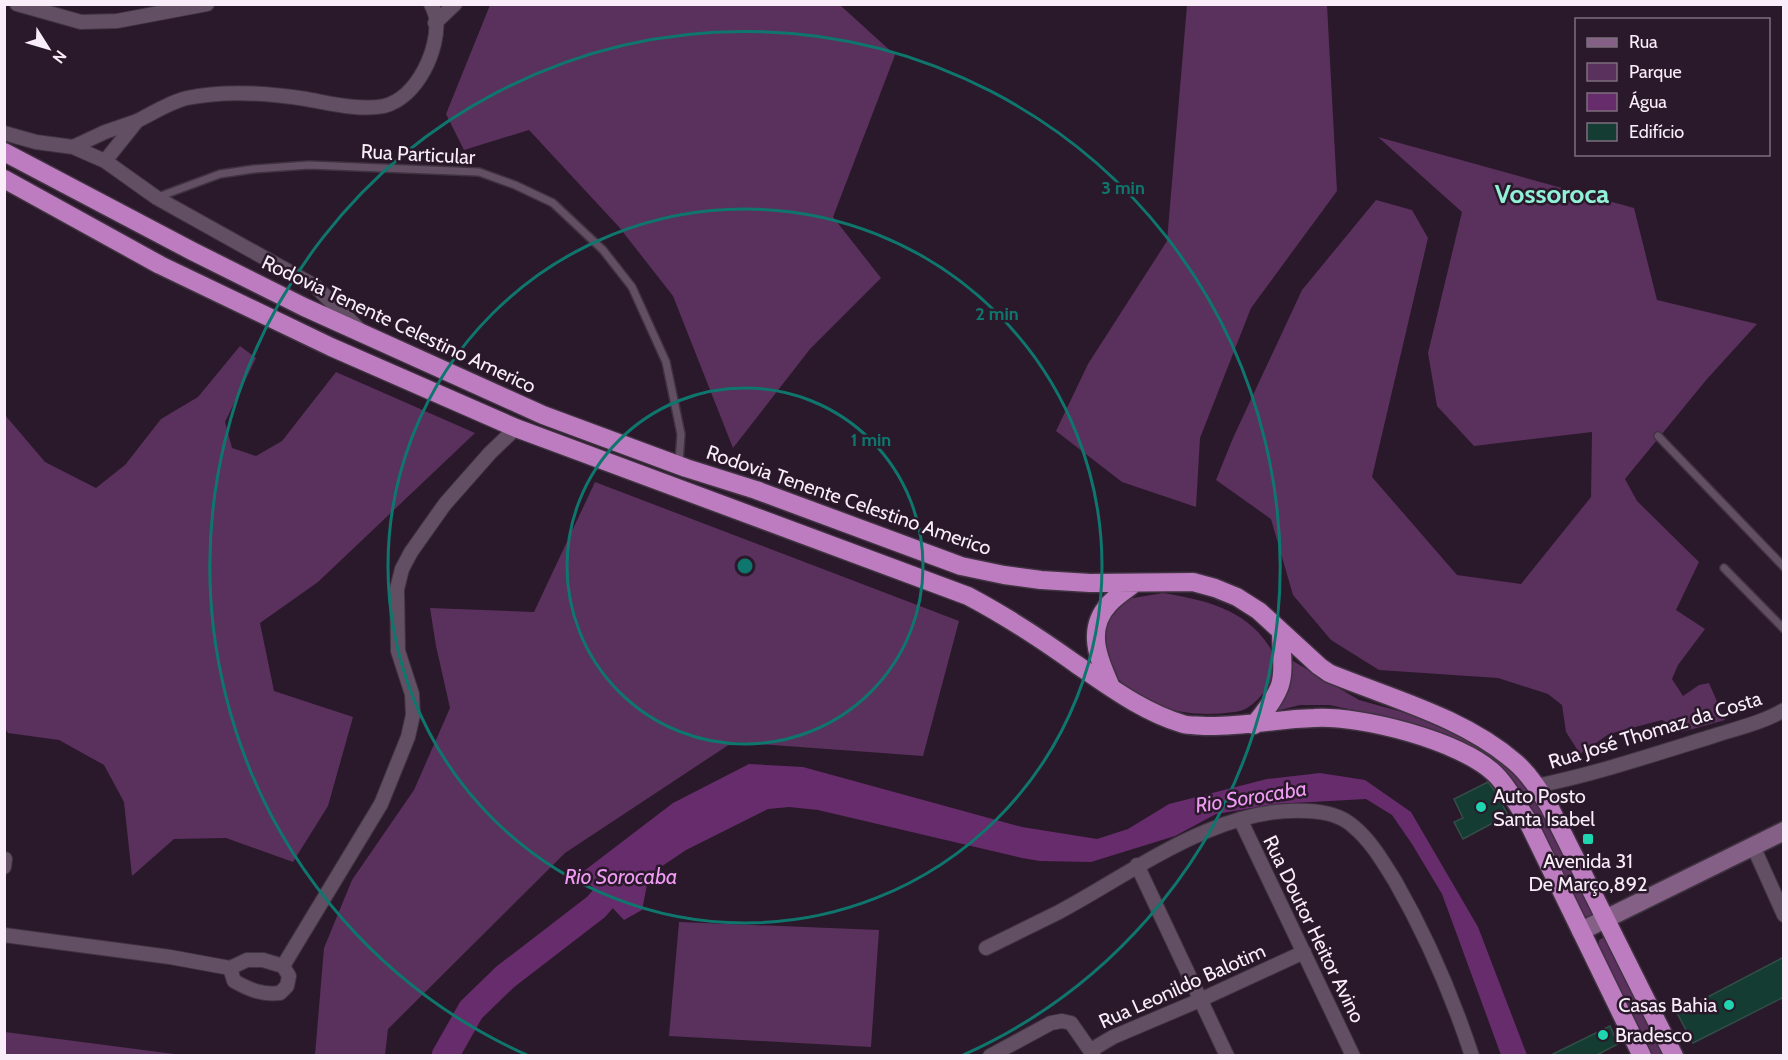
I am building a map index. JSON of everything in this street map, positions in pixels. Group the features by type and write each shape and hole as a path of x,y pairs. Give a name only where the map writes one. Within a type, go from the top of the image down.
{"highway":[{"name":"Rodovia Tenente Celestino Americo","path":"4,152 192,251 366,336 543,415 679,465 756,490 961,566 1041,580 1193,582 1237,597 1259,611 1329,673 1475,733 1517,763 1549,806 1672,1053"},
{"path":"4,179 160,265 331,347 516,428 968,596 1006,616 1110,687 1156,715 1186,725 1254,725 1315,718 1352,720 1391,728 1442,744 1477,760 1494,773 1508,789 1526,818 1642,1056"},
{"path":"1110,687 1097,654 1095,633 1099,618 1109,604 1135,583"},
{"path":"1254,725 1268,707 1280,685 1281,632"}],"main road":[{"path":"1581,931 1784,831"}],"street":[{"path":"17,4 81,22 117,21 207,4"},
{"path":"73,147 186,98 226,94 278,94 352,107 385,106 404,95 424,73 433,46 436,17 431,4"},
{"path":"435,23 455,4"},
{"path":"105,161 137,121"},
{"path":"4,133 36,142 73,147 105,161 157,198 315,286 366,336"},
{"path":"283,966 381,804 408,738 413,715 412,694 398,651 397,589 402,569 411,552 445,504 490,453 516,428"},
{"name":"Rua José Thomaz da Costa","path":"1536,786 1639,759 1784,710"},
{"path":"986,948 1059,911 1137,865 1179,844 1240,819 1292,810 1328,812 1354,826 1379,855 1415,916 1456,1007 1472,1056"},
{"name":"Rua Doutor Heitor Avino","path":"1240,819 1353,1056"},
{"path":"1753,846 1784,915"},
{"path":"1137,865 1227,1056"},
{"path":"4,935 170,957 230,969 247,960 262,960 283,966 290,976 287,986 280,993 266,995 250,990 234,981 230,969"},
{"name":"Rua Leonildo Balotim","path":"990,1056 1051,1023 1062,1021 1071,1023 1092,1053 1113,1037 1304,952"}],"lane":[{"name":"Rua Particular","path":"157,198 220,174 309,165 478,172 515,185 553,203 603,250 632,287 666,362 681,434 679,465"},
{"path":"1658,436 1784,567"},
{"path":"1724,568 1784,629"}],"green space":[{"path":"490,5 840,5 895,55 833,217 881,278 810,349 733,448 673,296 619,227 529,130 464,150 446,114"},
{"path":"1187,5 1327,5 1337,191 1251,308 1200,438 1196,507 1122,482 1056,431 1088,364 1167,241"},
{"path":"1378,137 1634,208 1657,300 1757,324 1707,379 1625,479 1637,501 1699,562 1676,610 1705,629 1678,665 1672,679 1683,696 1699,685 1709,683 1725,720 1682,732 1662,720 1609,734 1580,754 1566,732 1562,705 1548,694 1498,678 1379,670 1331,640 1293,595 1271,519 1216,480 1233,438 1302,290 1376,200 1412,210 1428,238 1372,477 1457,575 1521,584 1591,497 1592,432 1474,446 1437,406 1428,353 1462,212"},
{"path":"240,346 256,358 225,422 232,448 256,456 282,441 336,372 475,433 318,582 260,623 274,691 353,717 328,806 293,862 226,838 174,839 132,876 124,802 104,765 59,740 8,733 5,728 5,415 45,462 96,488 125,465 161,419 198,397"},
{"path":"595,482 959,621 923,756 733,742 565,853 388,1029 385,1055 315,1055 324,948 352,880 414,790 450,708 430,608 534,612"},
{"path":"1163,593 1208,603 1235,614 1259,633 1269,646 1273,657 1272,676 1261,696 1248,708 1241,711 1203,714 1167,708 1146,699 1124,685 1108,667 1101,645 1103,631 1114,614 1127,599"},
{"path":"1293,661 1359,700 1445,724 1492,750 1540,798 1594,915 1584,921 1485,755 1458,741 1373,714 1329,705 1300,705 1272,712 1288,688"},
{"path":"679,922 879,930 871,1047 669,1036"},
{"path":"1608,935 1668,1055 1652,1055 1599,945 1599,940"},
{"path":"5,1032 182,1055 5,1055"}],"water":[{"name":"Rio Sorocaba","path":"749,764 803,767 1022,827 1097,839 1128,829 1169,804 1267,779 1320,773 1365,780 1411,812 1478,927 1527,1055 1501,1055 1442,894 1392,815 1366,799 1276,804 1216,814 1175,836 1091,862 1040,861 818,810 789,807 768,809 686,850 649,875 642,910 624,920 580,874 673,803"}],"building":[{"name":"Auto Posto Santa Isabel","path":"1488,782 1508,815 1463,839 1454,822 1463,818 1454,799"},
{"name":"Casas Bahia","path":"1784,957 1784,997 1693,1043 1677,1013"},
{"name":"Bradesco","path":"1610,1026 1618,1044 1595,1056 1549,1056"}],"waterway":[{"name":"Rio Sorocaba","path":"445,1056 471,1010 505,977 596,907 628,870"}],"place":[{"name":"Auto Posto Santa Isabel","path":"1481,807"},
{"name":"Avenida 31 De Março,892","path":"1588,839"},
{"name":"Casas Bahia","path":"1729,1005"},
{"name":"Bradesco","path":"1603,1035"}],"district":[{"name":"Vossoroca","path":"1552,194"}]}
